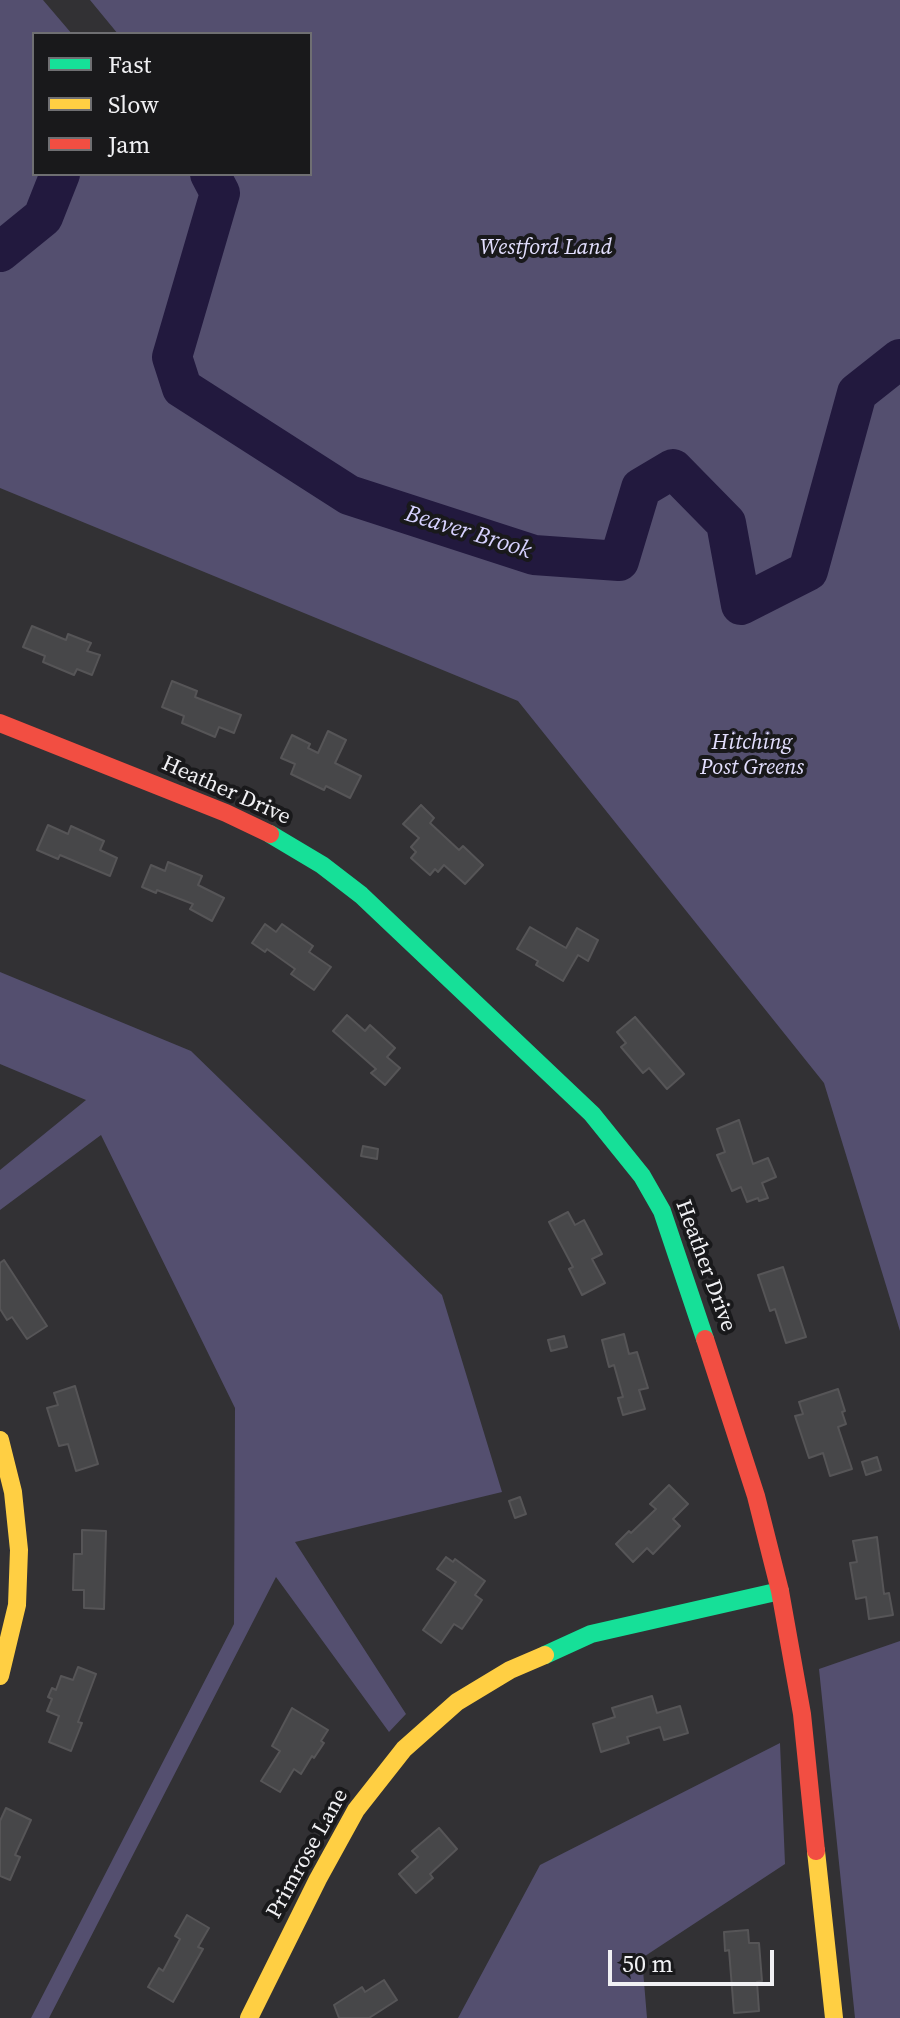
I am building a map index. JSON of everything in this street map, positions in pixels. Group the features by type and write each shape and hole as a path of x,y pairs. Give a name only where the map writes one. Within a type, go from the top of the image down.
{"street":[{"name":"Heather Drive","path":"0,723 226,813 274,836 322,865 361,895 592,1114 642,1176 662,1211 677,1251 756,1496 790,1633 802,1714 834,2018"},
{"path":"0,1440 13,1492 19,1550 17,1605 0,1676"},
{"name":"Primrose Lane","path":"249,2018 356,1810 404,1749 457,1702 510,1670 591,1634 780,1591"}],"green space":[{"path":"0,0 43,0 70,32 32,32 32,176 312,176 312,32 116,32 90,0 900,0 900,1331 824,1083 518,701 0,488"},
{"path":"0,972 191,1051 442,1295 502,1492 295,1542 406,1714 389,1732 276,1577 49,2018 31,2018 234,1624 235,1408 101,1135 0,1210 0,1170 86,1100 0,1064"},
{"path":"900,1641 900,2018 855,2018 819,1669"},
{"path":"780,1743 785,1864 642,1958 647,2018 458,2018 540,1865"}],"building":[{"path":"32,626 66,640 68,634 91,643 87,651 100,655 92,675 77,669 74,675 43,662 45,656 23,647"},
{"path":"172,681 197,691 195,697 241,715 234,733 219,727 215,737 182,723 184,716 162,707"},
{"path":"328,731 346,740 335,763 361,776 350,798 291,774 295,764 281,758 292,735 310,744 308,748 318,753"},
{"path":"421,805 434,818 430,823 459,850 463,846 483,865 465,884 444,865 430,875 411,858 416,852 411,847 419,838 403,824"},
{"path":"48,825 68,834 71,826 104,841 100,850 117,858 110,876 60,855 58,859 37,850"},
{"path":"168,862 202,876 198,885 224,898 212,921 190,909 193,904 142,887 151,865 165,871"},
{"path":"265,924 276,932 282,924 313,946 309,952 331,967 314,990 291,974 295,969 267,949 265,952 252,943"},
{"path":"530,927 566,948 577,928 598,940 588,961 578,955 563,981 517,949"},
{"path":"347,1015 365,1031 370,1025 395,1048 387,1057 400,1068 385,1085 371,1073 376,1069 333,1031"},
{"path":"635,1017 684,1074 667,1089 649,1068 643,1073 621,1047 626,1043 617,1032"},
{"path":"739,1120 753,1164 768,1158 776,1177 762,1183 768,1198 759,1201 758,1198 747,1202 741,1187 732,1191 717,1155 725,1152 717,1129"},
{"path":"363,1146 378,1149 377,1159 361,1156"},
{"path":"568,1212 575,1225 584,1220 602,1254 592,1259 605,1283 582,1295 569,1269 573,1267 549,1222"},
{"path":"4,1260 47,1326 27,1339 12,1317 7,1320 0,1309 0,1263"},
{"path":"783,1267 806,1337 786,1343 775,1309 770,1311 758,1275"},
{"path":"624,1334 629,1354 637,1352 648,1388 639,1390 645,1409 623,1415 618,1398 623,1397 614,1365 609,1367 602,1340"},
{"path":"564,1336 567,1347 551,1351 548,1340"},
{"path":"75,1386 98,1464 76,1471 68,1444 59,1446 47,1408 58,1405 54,1393"},
{"path":"838,1389 846,1424 838,1427 852,1469 830,1476 823,1453 809,1458 795,1416 803,1414 799,1402"},
{"path":"877,1457 881,1470 866,1475 862,1462"},
{"path":"669,1485 688,1504 673,1519 680,1526 653,1554 647,1548 633,1562 616,1544 656,1509 650,1504"},
{"path":"520,1497 526,1514 515,1518 509,1501"},
{"path":"82,1530 106,1531 104,1609 84,1608 84,1590 73,1590 74,1554 82,1554"},
{"path":"877,1537 884,1594 889,1593 893,1615 869,1619 866,1597 856,1599 850,1563 857,1562 853,1541"},
{"path":"446,1557 453,1562 455,1559 485,1581 475,1595 482,1600 462,1629 454,1624 441,1643 423,1630 456,1582 437,1569"},
{"path":"78,1667 96,1674 71,1751 49,1742 59,1716 47,1711 52,1699 48,1697 52,1688 56,1690 61,1676 73,1680"},
{"path":"652,1696 657,1713 680,1706 688,1733 664,1740 660,1727 627,1737 629,1743 601,1752 593,1724 615,1717 612,1708"},
{"path":"292,1708 328,1730 314,1758 312,1756 301,1774 294,1769 280,1792 261,1781 280,1751 272,1746"},
{"path":"6,1808 31,1820 15,1855 20,1857 10,1880 0,1876 0,1821"},
{"path":"439,1828 457,1849 430,1874 433,1878 416,1893 399,1874 418,1857 412,1851"},
{"path":"187,1915 209,1928 198,1947 203,1949 173,2002 148,1987 159,1968 163,1971 180,1939 175,1936"},
{"path":"748,1930 749,1943 759,1943 762,1981 757,1982 759,2011 734,2013 729,1950 725,1951 724,1932"},
{"path":"384,1980 397,2000 369,2018 339,2018 334,2005 362,1987 365,1992"}],"waterway":[{"name":"Beaver Brook","path":"0,252 43,217 59,176"},
{"name":"Beaver Brook","path":"211,176 220,193 172,357 182,388 349,495 534,555 619,561 641,488 673,469 726,523 741,605 808,571 857,393 900,359"}],"traffic: fast":[{"path":"270,834 322,865 361,895 592,1114 642,1176 662,1211 705,1339"},
{"path":"545,1655 591,1634 780,1591"}],"traffic: slow":[{"path":"0,1440 13,1492 19,1550 17,1605 0,1676"},
{"path":"249,2018 356,1810 404,1749 457,1702 510,1670 545,1655"},
{"path":"816,1851 834,2018"}],"traffic: jam":[{"path":"0,723 226,813 270,834"},
{"path":"705,1339 756,1496 780,1591 802,1714 816,1851"}],"park label":[{"name":"Westford Land","path":"546,248"},
{"name":"Hitching Post Greens","path":"752,756"}]}
